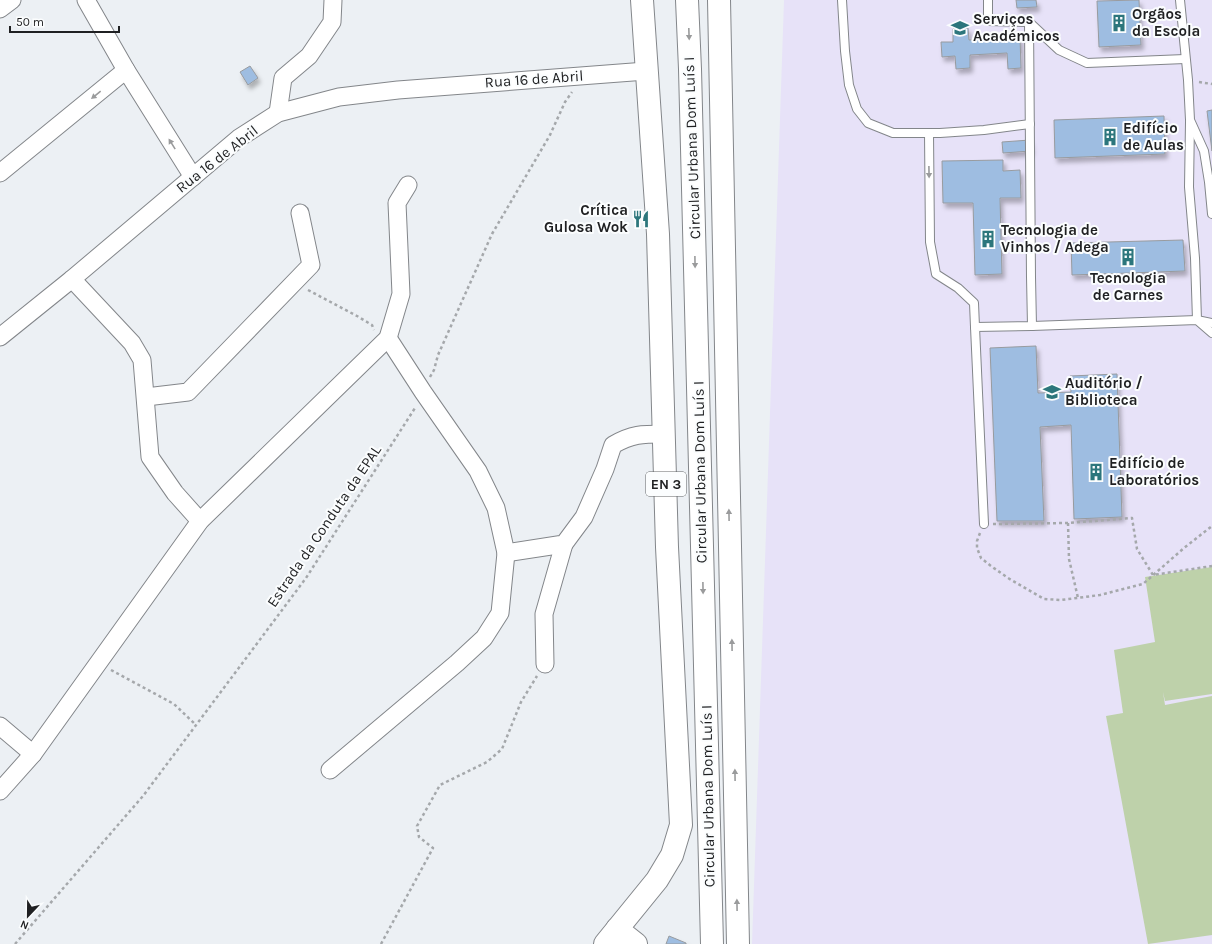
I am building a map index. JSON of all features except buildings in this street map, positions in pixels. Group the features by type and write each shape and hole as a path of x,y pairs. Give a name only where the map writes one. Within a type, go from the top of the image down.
{"main road":[{"name":"EN 3","path":"611,936 657,880 672,855 681,825 668,547 658,234 642,0"},
{"name":"Circular Urbana Dom Luís I","path":"687,0 712,944"},
{"name":"Circular Urbana Dom Luís I","path":"719,0 738,944"},
{"path":"611,936 636,944"}],"street":[{"path":"0,9 12,0"},
{"path":"86,0 126,70 193,177"},
{"path":"278,113 283,78 309,56 332,22 333,0"},
{"path":"0,173 126,70"},
{"name":"Rua 16 de Abril","path":"0,337 72,279 239,138 278,113 339,97 398,90 646,71"},
{"path":"0,791 33,754 200,520 388,338 401,294 397,203 408,185"},
{"path":"146,397 188,392 311,265 300,213"},
{"path":"72,279 132,343 142,360 150,457 175,493 200,520"},
{"path":"330,770 457,663 484,638 500,613 506,553 496,508 478,471 423,392 388,338"},
{"path":"545,664 544,614 564,544 584,517 605,469 613,445 625,438 643,434 664,434"},
{"path":"506,553 564,544"},
{"path":"0,726 33,754"}],"lane":[{"path":"842,0 845,52 850,85 857,109 868,123 893,133 984,130 1030,124"},
{"path":"988,0 988,21 1029,22 1059,50 1087,63 1186,59"},
{"path":"1180,0 1188,80 1190,120 1189,187 1195,258 1197,320 1212,333"},
{"path":"1029,22 1032,326"},
{"path":"1190,120 1204,151 1212,214"},
{"path":"929,133 930,242 936,274 958,288 974,303 984,524"},
{"path":"975,327 1197,320 1212,323"}],"path":[{"name":"Estrada da Conduta da EPAL","path":"15,944 142,796 306,578 417,405 434,370 438,355 492,234 550,135 565,102 576,86 580,76"},
{"path":"292,285 309,290 372,325 376,336 370,355"},
{"path":"1153,575 1137,549 1132,518 1068,523 984,524 977,541 977,548 981,558 991,566 1044,599 1061,600 1100,595 1143,584 1212,526"},
{"path":"1068,523 1069,560 1078,598"},
{"path":"1153,575 1212,566"},
{"path":"98,664 174,704 196,725"},
{"path":"381,944 433,848 419,837 417,826 440,785 488,762 502,749 521,702 545,664"}],"shaded area":[{"path":"784,0 1212,0 1212,944 752,944"}],"green space":[{"path":"1212,567 1212,694 1165,701 1163,692 1165,705 1212,696 1212,935 1148,944 1106,716 1123,713 1114,650 1155,642 1145,577"}],"place":[{"name":"Orgãos da Escola","path":"1119,23"},
{"name":"Serviços Académicos","path":"960,28"},
{"name":"Edifício de Aulas","path":"1110,137"},
{"name":"Crítica Gulosa Wok","path":"641,219"},
{"name":"Tecnologia de Vinhos / Adega","path":"988,239"},
{"name":"Tecnologia de Carnes","path":"1128,257"},
{"name":"Auditório / Biblioteca","path":"1052,392"},
{"name":"Edifício de Laboratórios","path":"1096,472"}]}
